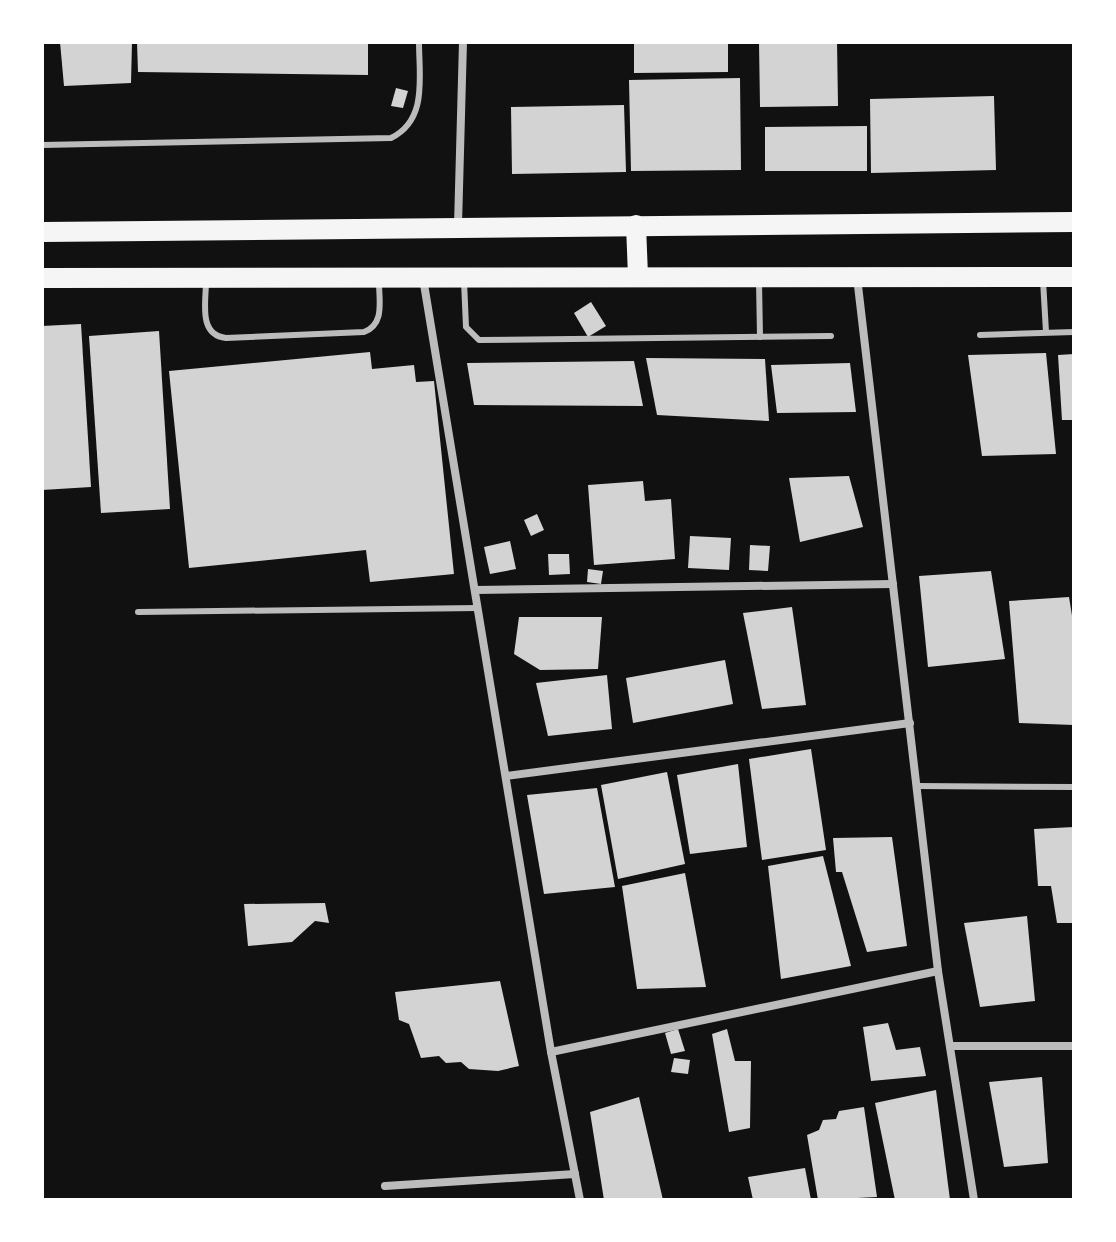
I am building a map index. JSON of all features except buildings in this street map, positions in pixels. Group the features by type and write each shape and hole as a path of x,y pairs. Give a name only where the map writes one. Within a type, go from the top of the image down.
{"main road":[{"path":"42,232 458,225 1074,222"},
{"path":"636,225 638,276"},
{"path":"42,278 1074,277"}],"street":[{"path":"458,225 463,42"},
{"path":"423,277 551,1052 580,1200"},
{"path":"857,277 938,971 974,1200"},
{"path":"475,590 893,584"},
{"path":"506,776 910,723"},
{"path":"551,1052 938,971"},
{"path":"950,1046 1074,1046"},
{"path":"385,1186 575,1174"}],"lane":[{"path":"42,145 391,138 409,126 419,104 419,42"},
{"path":"759,276 760,337"},
{"path":"206,278 206,324 212,333 226,338 364,332 379,317 378,277"},
{"path":"463,277 466,327 479,340 831,336"},
{"path":"1043,277 1046,332"},
{"path":"980,335 1074,332"},
{"path":"138,612 478,608"},
{"path":"917,786 1074,787"}]}
